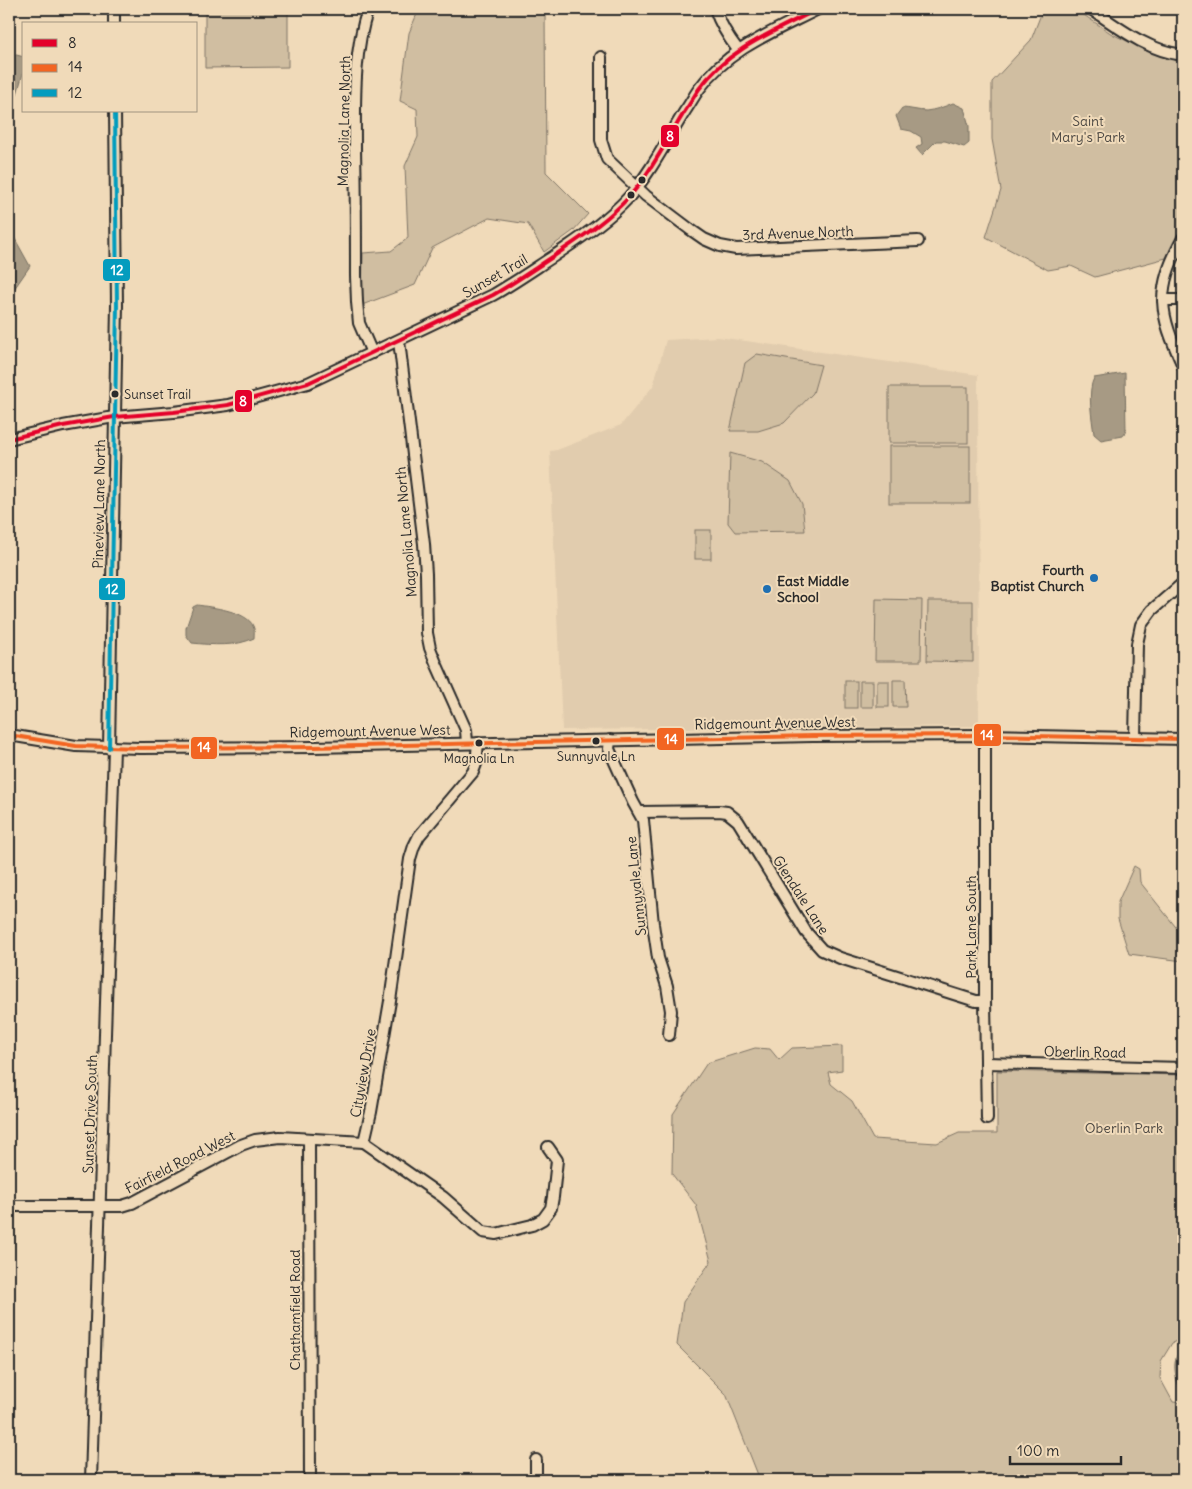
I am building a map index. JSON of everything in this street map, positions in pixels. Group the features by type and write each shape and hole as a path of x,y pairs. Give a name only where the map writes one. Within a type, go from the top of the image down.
{"street":[{"path":"114,9 114,22"},
{"name":"Magnolia Lane North","path":"368,9 361,34 355,112 357,302 359,323 372,353"},
{"path":"714,9 728,37 738,50"},
{"name":"Sunset Trail","path":"9,439 114,417 174,412 228,404 308,383 478,303 508,287 604,221 618,209 643,180 698,89 713,72 738,50 818,9"},
{"path":"1090,9 1136,39 1156,48 1183,55"},
{"name":"3rd Avenue North","path":"600,57 600,140 607,159 636,187 704,239 720,246 736,249 918,242"},
{"name":"Pineview Lane North","path":"111,748 117,305 115,112"},
{"path":"1183,238 1167,274 1163,300 1165,320 1183,366"},
{"path":"1163,300 1183,300"},
{"name":"Magnolia Lane North","path":"399,341 424,544 427,633 436,663 472,743"},
{"path":"1135,738 1137,644 1141,625 1152,610 1183,583"},
{"name":"Ridgemount Avenue West","path":"9,735 76,746 111,748 324,746 812,736 985,735 1183,739"},
{"name":"Park Lane South","path":"985,735 984,1001 986,1119"},
{"name":"Sunnyvale Lane","path":"610,740 609,750 632,802 643,820 653,924 658,958 667,986 670,1011 669,1035"},
{"name":"Cityview Drive","path":"364,1142 389,1009 410,859 419,836 472,772 476,764 472,743"},
{"name":"Sunset Drive South","path":"92,1480 111,748"},
{"name":"Glendale Lane","path":"639,812 727,812 738,821 806,932 822,950 881,972 976,1001 984,1001"},
{"name":"Oberlin Road","path":"986,1063 1183,1068"},
{"name":"Fairfield Road West","path":"9,1206 122,1206 132,1203 241,1145 267,1138 364,1142"},
{"name":"Chathamfield Road","path":"308,1139 310,1480"},
{"path":"364,1142 443,1197 483,1232 496,1234 532,1225 543,1219 550,1208 557,1160 548,1147"},
{"path":"536,1460 536,1480"}],"shaded area":[{"path":"9,53 22,56 22,77 9,122"},
{"path":"953,103 964,108 969,126 969,143 964,147 945,141 936,141 922,155 916,148 922,144 921,137 911,131 901,129 896,116 902,108 926,111"},
{"path":"9,228 30,266 9,294"},
{"name":"East Middle School","path":"718,337 978,375 979,726 562,730 550,451 621,425 653,386 666,340"},
{"path":"1125,373 1126,432 1123,436 1101,440 1094,434 1091,390 1094,378"},
{"path":"197,605 236,613 244,617 254,627 254,638 232,644 192,643 186,635 186,628 193,607"},
{"path":"1183,1349 1182,1394 1176,1376 1175,1364 1176,1358"}],"green space":[{"path":"205,9 288,9 288,67 205,68"},
{"path":"419,9 443,13 445,9 545,9 546,172 588,214 573,231 544,252 528,224 489,218 432,248 415,285 362,305 363,253 391,251 408,238 405,166 418,137 417,109 400,101 409,33"},
{"name":"Saint Mary's Park","path":"1043,9 1075,9 1112,34 1155,54 1183,61 1183,227 1166,258 1095,277 1071,266 1048,270 986,237 1001,190 992,139 992,82 1031,40"},
{"path":"757,354 821,365 813,393 784,423 758,431 730,431 745,363"},
{"path":"889,387 968,387 968,443 889,443"},
{"path":"889,446 970,446 970,503 889,503"},
{"path":"730,453 762,462 790,481 802,504 805,531 735,532 728,523"},
{"path":"695,530 711,530 711,559 695,559"},
{"path":"876,599 922,600 921,661 875,661"},
{"path":"928,601 973,601 973,662 927,661"},
{"path":"893,680 905,680 906,707 893,707"},
{"path":"845,681 857,681 857,708 845,708"},
{"path":"860,681 873,681 873,707 860,707"},
{"path":"877,681 889,681 889,707 877,707"},
{"path":"1134,866 1139,869 1140,882 1183,936 1183,961 1129,954 1118,919 1118,902"},
{"name":"Oberlin Park","path":"842,1046 842,1070 828,1072 831,1084 852,1101 873,1139 937,1143 959,1133 997,1133 997,1071 1183,1075 1183,1338 1172,1343 1161,1361 1160,1378 1173,1402 1183,1403 1183,1480 760,1480 726,1394 677,1345 683,1302 711,1261 696,1205 672,1174 673,1114 707,1063 755,1048 770,1049 779,1060 792,1048"}],"transit line":[{"name":"8","path":"9,439 63,426 114,417 228,405 308,383 493,295 583,236 621,206 644,177 699,89 724,62 738,51 769,33 818,9"},
{"name":"12","path":"109,748 117,305 115,112"},
{"name":"14","path":"9,735 76,746 140,748 314,747 812,736 985,735 1183,739"}],"place":[{"name":"Sunset Trail","path":"115,394"},
{"name":"Fourth Baptist Church","path":"1094,578"},
{"name":"East Middle School","path":"767,589"},
{"name":"Sunnyvale Ln","path":"596,741"},
{"name":"Magnolia Ln","path":"479,743"}]}
